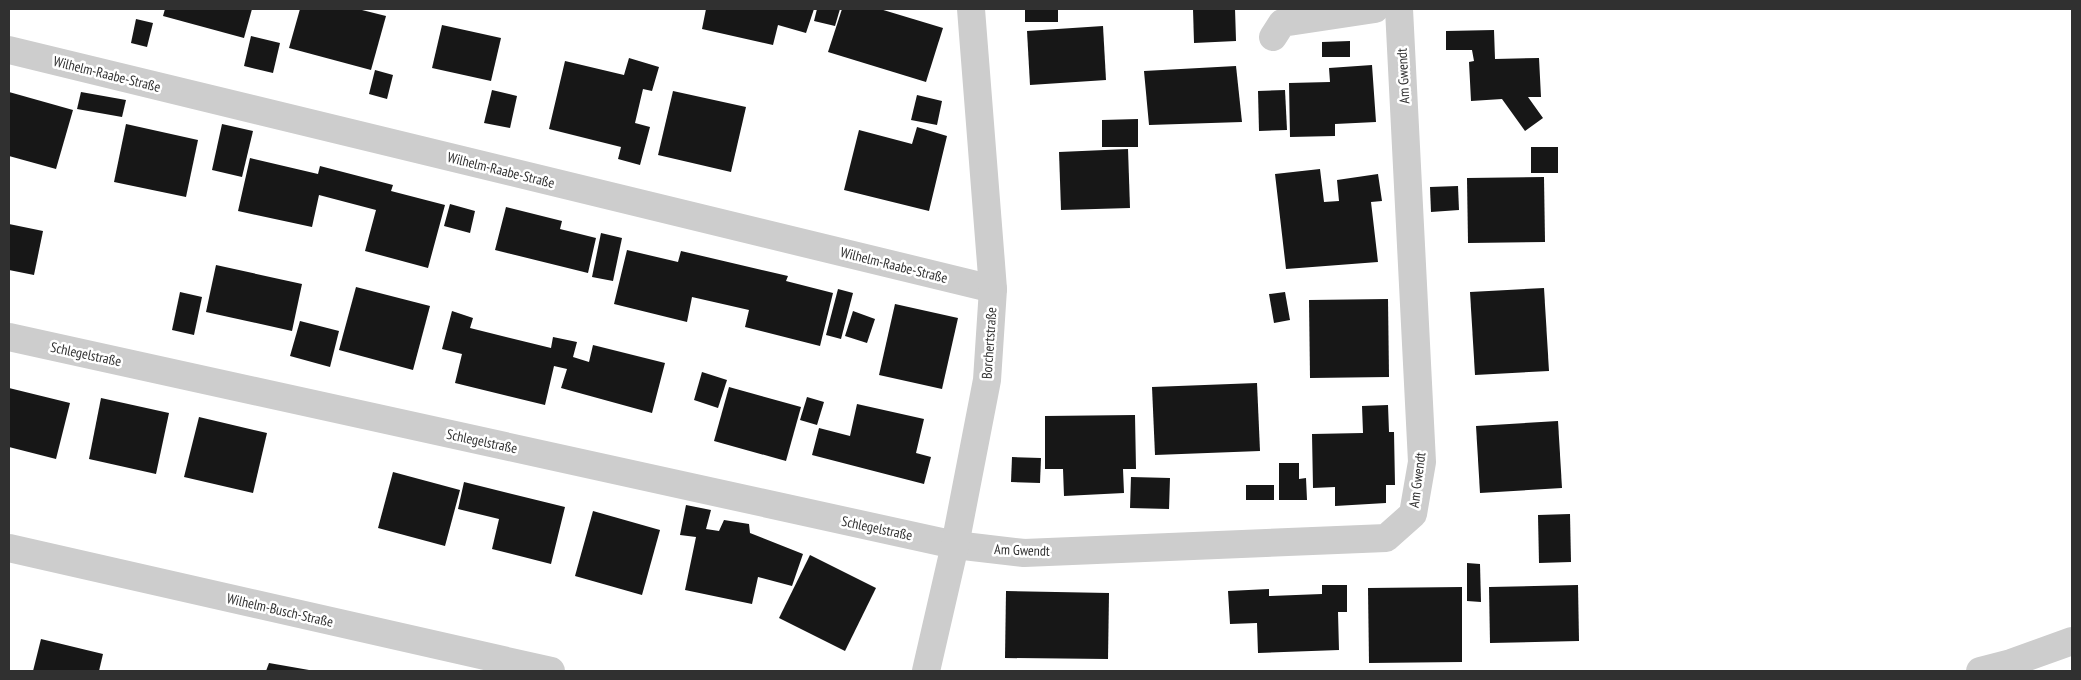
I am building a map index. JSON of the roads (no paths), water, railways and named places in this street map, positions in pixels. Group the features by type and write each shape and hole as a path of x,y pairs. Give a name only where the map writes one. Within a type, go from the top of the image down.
{"street":[{"name":"Borchertstraße","path":"926,671 955,545 987,380 993,289 971,9"},
{"path":"1273,37 1282,23 1375,9"},
{"name":"Am Gwendt","path":"955,545 1024,553 1386,538 1413,514 1422,462 1399,9"},
{"name":"Wilhelm-Raabe-Straße","path":"9,50 993,289"},
{"name":"Schlegelstraße","path":"9,336 955,545"},
{"name":"Wilhelm-Busch-Straße","path":"9,548 552,671"},
{"path":"1980,671 2011,664 2072,641"}]}
